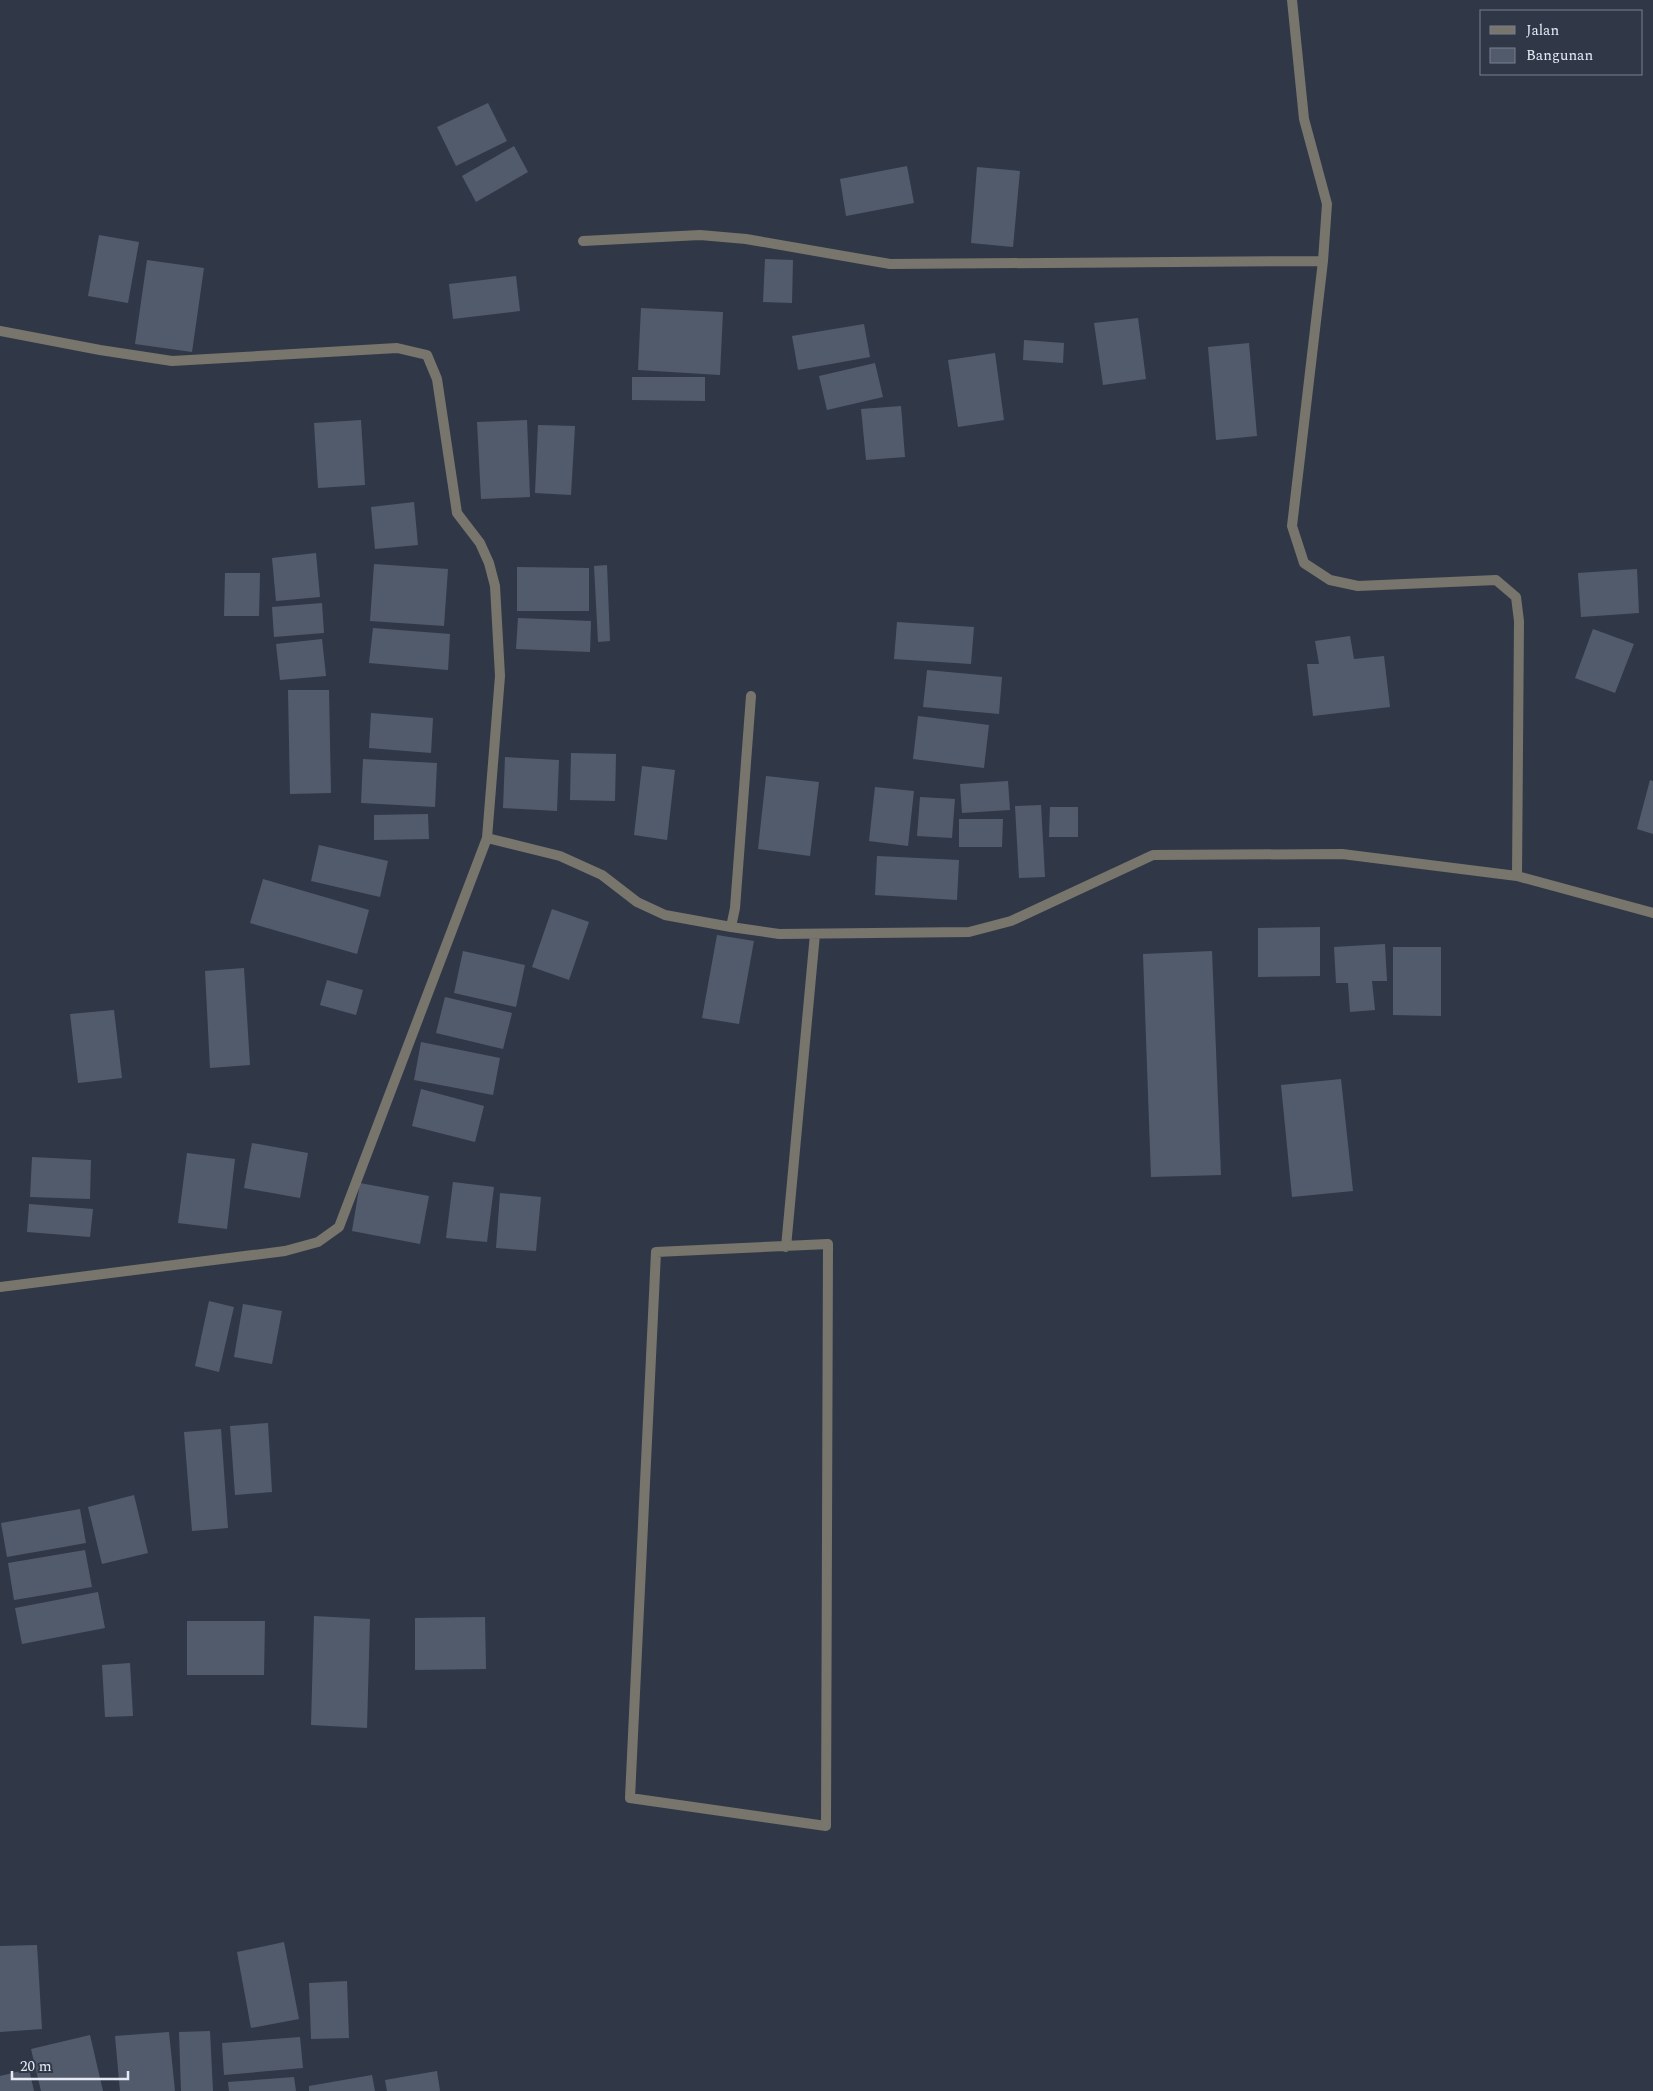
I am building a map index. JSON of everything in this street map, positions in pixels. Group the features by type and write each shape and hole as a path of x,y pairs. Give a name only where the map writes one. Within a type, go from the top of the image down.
{"street":[{"path":"1292,0 1304,119 1327,204 1323,261 1292,526 1304,563 1330,580 1358,586 1496,580 1516,597 1519,621 1517,876"},
{"path":"583,241 700,235 746,239 890,264 1323,261"},
{"path":"0,331 100,350 172,361 397,348 427,356 437,378 457,513 480,543 489,562 495,586 500,676 487,838 339,1227 318,1242 285,1251 0,1287"},
{"path":"731,927 735,908 751,696"},
{"path":"487,838 560,856 602,875 637,902 665,914 779,934 969,932 1011,921 1153,855 1342,854 1517,876 1653,913"},
{"path":"786,1246 815,934"},
{"path":"828,1244 826,1826 630,1798 656,1252 786,1246 828,1244"}],"building":[{"path":"488,103 507,141 456,166 437,127"},
{"path":"514,146 528,172 476,202 462,176"},
{"path":"907,166 914,203 846,216 840,179"},
{"path":"977,167 1020,171 1013,247 971,243"},
{"path":"99,235 139,242 128,303 88,296"},
{"path":"765,259 793,260 792,303 763,302"},
{"path":"147,260 204,268 192,352 135,344"},
{"path":"516,276 520,311 453,319 449,284"},
{"path":"641,308 723,312 720,375 638,370"},
{"path":"1138,318 1146,379 1103,385 1094,323"},
{"path":"864,324 870,357 798,370 792,336"},
{"path":"1024,340 1064,343 1063,363 1023,360"},
{"path":"1249,343 1257,436 1216,440 1208,347"},
{"path":"995,353 1004,420 958,427 948,360"},
{"path":"875,363 883,397 827,410 819,376"},
{"path":"632,377 705,377 705,401 632,400"},
{"path":"901,406 905,457 866,460 861,409"},
{"path":"361,420 365,485 318,488 314,423"},
{"path":"527,420 530,497 481,499 477,422"},
{"path":"538,425 575,426 571,495 535,493"},
{"path":"414,502 418,545 375,549 371,507"},
{"path":"316,553 320,597 276,601 272,558"},
{"path":"374,564 448,569 444,626 370,621"},
{"path":"607,565 610,641 598,642 594,566"},
{"path":"517,567 589,568 589,611 517,611"},
{"path":"1637,569 1639,613 1581,617 1578,573"},
{"path":"225,573 260,573 259,616 224,616"},
{"path":"322,603 324,633 274,637 272,607"},
{"path":"518,618 591,621 590,652 516,649"},
{"path":"897,622 974,627 971,664 894,659"},
{"path":"373,628 450,634 448,670 369,663"},
{"path":"1593,629 1634,644 1615,693 1575,678"},
{"path":"1350,636 1354,659 1384,656 1390,707 1313,716 1307,664 1319,664 1315,641"},
{"path":"322,639 326,676 280,680 276,644"},
{"path":"927,670 1002,677 999,714 923,707"},
{"path":"288,690 329,690 331,793 290,794"},
{"path":"371,713 433,718 431,753 369,748"},
{"path":"918,716 989,725 984,768 913,759"},
{"path":"571,753 616,754 615,801 570,800"},
{"path":"505,757 559,760 557,811 503,808"},
{"path":"363,759 437,763 435,807 361,803"},
{"path":"642,766 675,770 667,840 634,835"},
{"path":"766,776 819,782 810,856 758,849"},
{"path":"1650,780 1653,781 1653,834 1637,829"},
{"path":"1008,781 1010,810 962,813 960,784"},
{"path":"875,787 914,791 908,846 869,841"},
{"path":"920,797 955,799 952,838 917,836"},
{"path":"1041,805 1045,877 1019,878 1015,806"},
{"path":"1050,807 1078,807 1078,837 1049,837"},
{"path":"428,814 429,839 374,840 374,815"},
{"path":"959,819 1003,819 1002,847 959,847"},
{"path":"319,845 388,861 380,897 311,881"},
{"path":"877,856 959,860 957,900 875,895"},
{"path":"263,879 369,910 357,954 250,923"},
{"path":"552,909 589,922 569,980 532,967"},
{"path":"1320,927 1320,976 1258,977 1258,928"},
{"path":"717,935 754,941 739,1024 702,1018"},
{"path":"1385,944 1387,981 1372,981 1375,1010 1350,1012 1348,983 1336,983 1334,947"},
{"path":"1393,947 1441,947 1441,1016 1393,1015"},
{"path":"463,951 525,965 516,1007 454,993"},
{"path":"1212,951 1221,1175 1151,1177 1143,954"},
{"path":"244,968 250,1065 210,1068 205,971"},
{"path":"327,980 363,990 356,1015 320,1005"},
{"path":"445,997 512,1013 503,1049 436,1033"},
{"path":"114,1010 122,1078 78,1083 70,1014"},
{"path":"421,1042 500,1058 493,1095 414,1080"},
{"path":"1341,1079 1353,1191 1292,1197 1281,1085"},
{"path":"421,1089 484,1106 475,1142 412,1126"},
{"path":"252,1143 308,1153 300,1198 244,1188"},
{"path":"187,1153 235,1159 227,1229 178,1223"},
{"path":"32,1157 91,1160 90,1199 30,1197"},
{"path":"453,1182 494,1187 487,1242 446,1238"},
{"path":"360,1183 429,1196 420,1244 352,1231"},
{"path":"500,1193 541,1197 536,1251 496,1248"},
{"path":"29,1204 93,1209 90,1237 27,1232"},
{"path":"209,1301 234,1307 219,1372 195,1366"},
{"path":"243,1304 282,1311 272,1364 234,1357"},
{"path":"268,1423 272,1492 235,1495 230,1426"},
{"path":"221,1429 228,1528 192,1531 184,1432"},
{"path":"134,1495 148,1553 102,1564 88,1507"},
{"path":"80,1509 86,1543 7,1557 1,1523"},
{"path":"85,1550 92,1587 14,1600 8,1563"},
{"path":"98,1592 105,1628 22,1644 15,1608"},
{"path":"314,1616 370,1619 367,1728 311,1725"},
{"path":"485,1617 486,1669 415,1670 415,1618"},
{"path":"187,1621 265,1621 264,1675 187,1675"},
{"path":"130,1663 133,1716 105,1717 102,1665"},
{"path":"284,1942 299,2019 251,2028 237,1952"},
{"path":"37,1945 42,2029 0,2032 0,1946"},
{"path":"347,1981 349,2038 311,2039 309,1983"},
{"path":"210,2031 213,2091 181,2091 179,2032"},
{"path":"169,2032 175,2091 120,2091 115,2036"},
{"path":"90,2035 103,2091 41,2091 31,2049"},
{"path":"300,2037 303,2068 224,2075 222,2043"},
{"path":"29,2069 34,2091 0,2091 0,2076"},
{"path":"437,2071 440,2091 387,2091 385,2080"},
{"path":"372,2075 375,2091 309,2091 309,2086"},
{"path":"294,2077 296,2091 229,2091 228,2082"}]}
